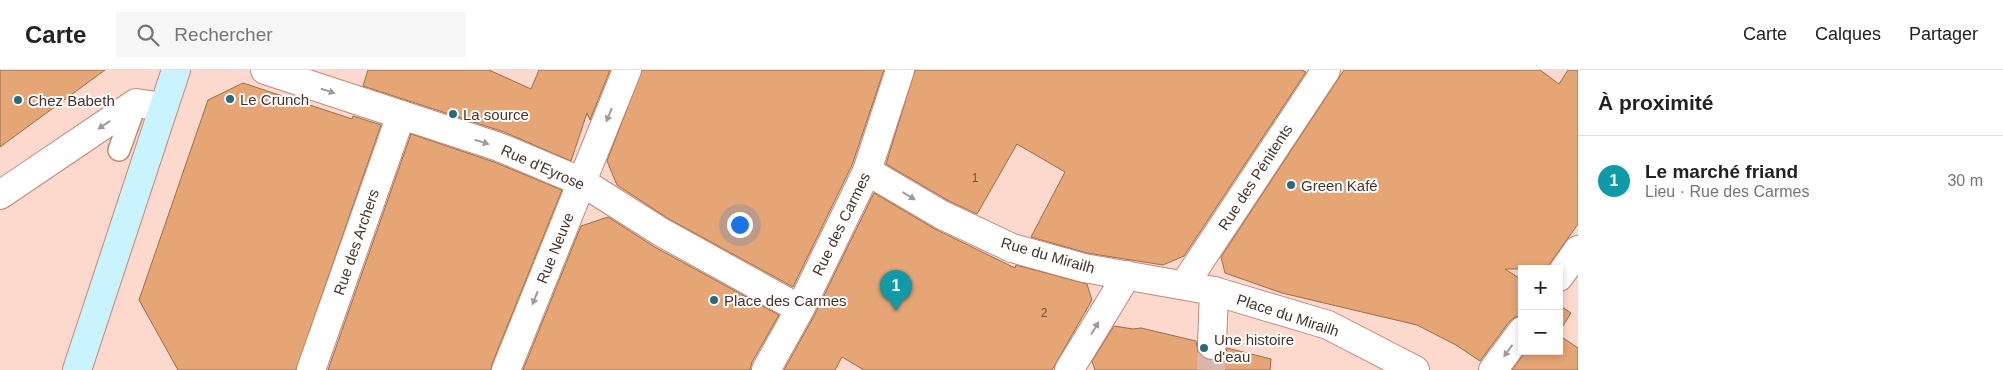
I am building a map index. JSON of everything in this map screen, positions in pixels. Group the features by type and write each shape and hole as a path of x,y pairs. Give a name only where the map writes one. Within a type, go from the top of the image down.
{"main road":[{"path":"77,370 176,70"}],"street":[{"name":"Rue d'Eyrose","path":"265,70 499,148 582,182 660,232 800,309"},
{"name":"Rue Neuve","path":"506,370 627,70"},
{"name":"Rue des Carmes","path":"766,370 800,309 867,171 900,70"},
{"name":"Rue des Pénitents","path":"1184,285 1326,70"},
{"path":"0,195 136,103 163,107"},
{"name":"Rue des Archers","path":"311,370 401,115"},
{"name":"Rue du Mirailh","path":"867,171 942,215 1012,248 1084,268 1184,285"},
{"path":"1563,271 1578,250"},
{"path":"1069,370 1127,275"},
{"name":"Place du Mirailh","path":"1184,285 1214,291 1328,325 1415,370"},
{"path":"1212,345 1214,291"},
{"path":"1493,370 1518,336"}],"lane":[{"path":"119,150 136,103"}],"building":[{"path":"0,70 105,70 0,147"},
{"path":"368,70 489,70 531,89 539,70 610,70 590,120 587,113 571,161 504,132 363,86"},
{"path":"642,70 884,70 852,165 793,287 669,219 617,185 607,161"},
{"path":"915,70 1301,70 1306,72 1184,256 1163,265 1087,253 1031,237 1065,172 1017,144 977,214 949,201 886,164"},
{"path":"1344,70 1540,70 1559,84 1568,70 1578,70 1578,224 1549,265 1518,265 1518,269 1505,269 1518,277 1518,317 1509,322 1480,361 1456,345 1417,325 1282,293 1225,273 1221,257"},
{"path":"243,83 352,119 353,116 381,125 296,370 178,370 139,300 208,100"},
{"path":"411,134 494,162 562,190 491,370 328,370"},
{"path":"874,193 935,229 1015,268 1016,265 1087,284 1092,300 1052,370 864,370 842,357 835,370 784,370 814,316"},
{"path":"608,217 653,246 779,315 752,362 750,370 523,370 581,226"},
{"path":"1563,308 1571,313 1563,326"},
{"path":"1114,326 1133,329 1141,328 1196,341 1198,353 1203,358 1211,361 1220,359 1225,354 1227,348 1271,359 1270,370 1095,370 1092,361"},
{"path":"1563,338 1578,348 1578,370 1512,370 1523,355 1563,355"}],"tunnel":[{"path":"1211,370 1212,345"}],"place":[{"name":"Le Crunch","path":"230,99"},
{"name":"Chez Babeth","path":"18,100"},
{"name":"La source","path":"453,114"},
{"name":"Green Kafé","path":"1291,185"},
{"name":"Place des Carmes","path":"714,300"},
{"name":"Le marché friand","path":"896,311"},
{"name":"Une histoire d'eau","path":"1204,348"}]}
